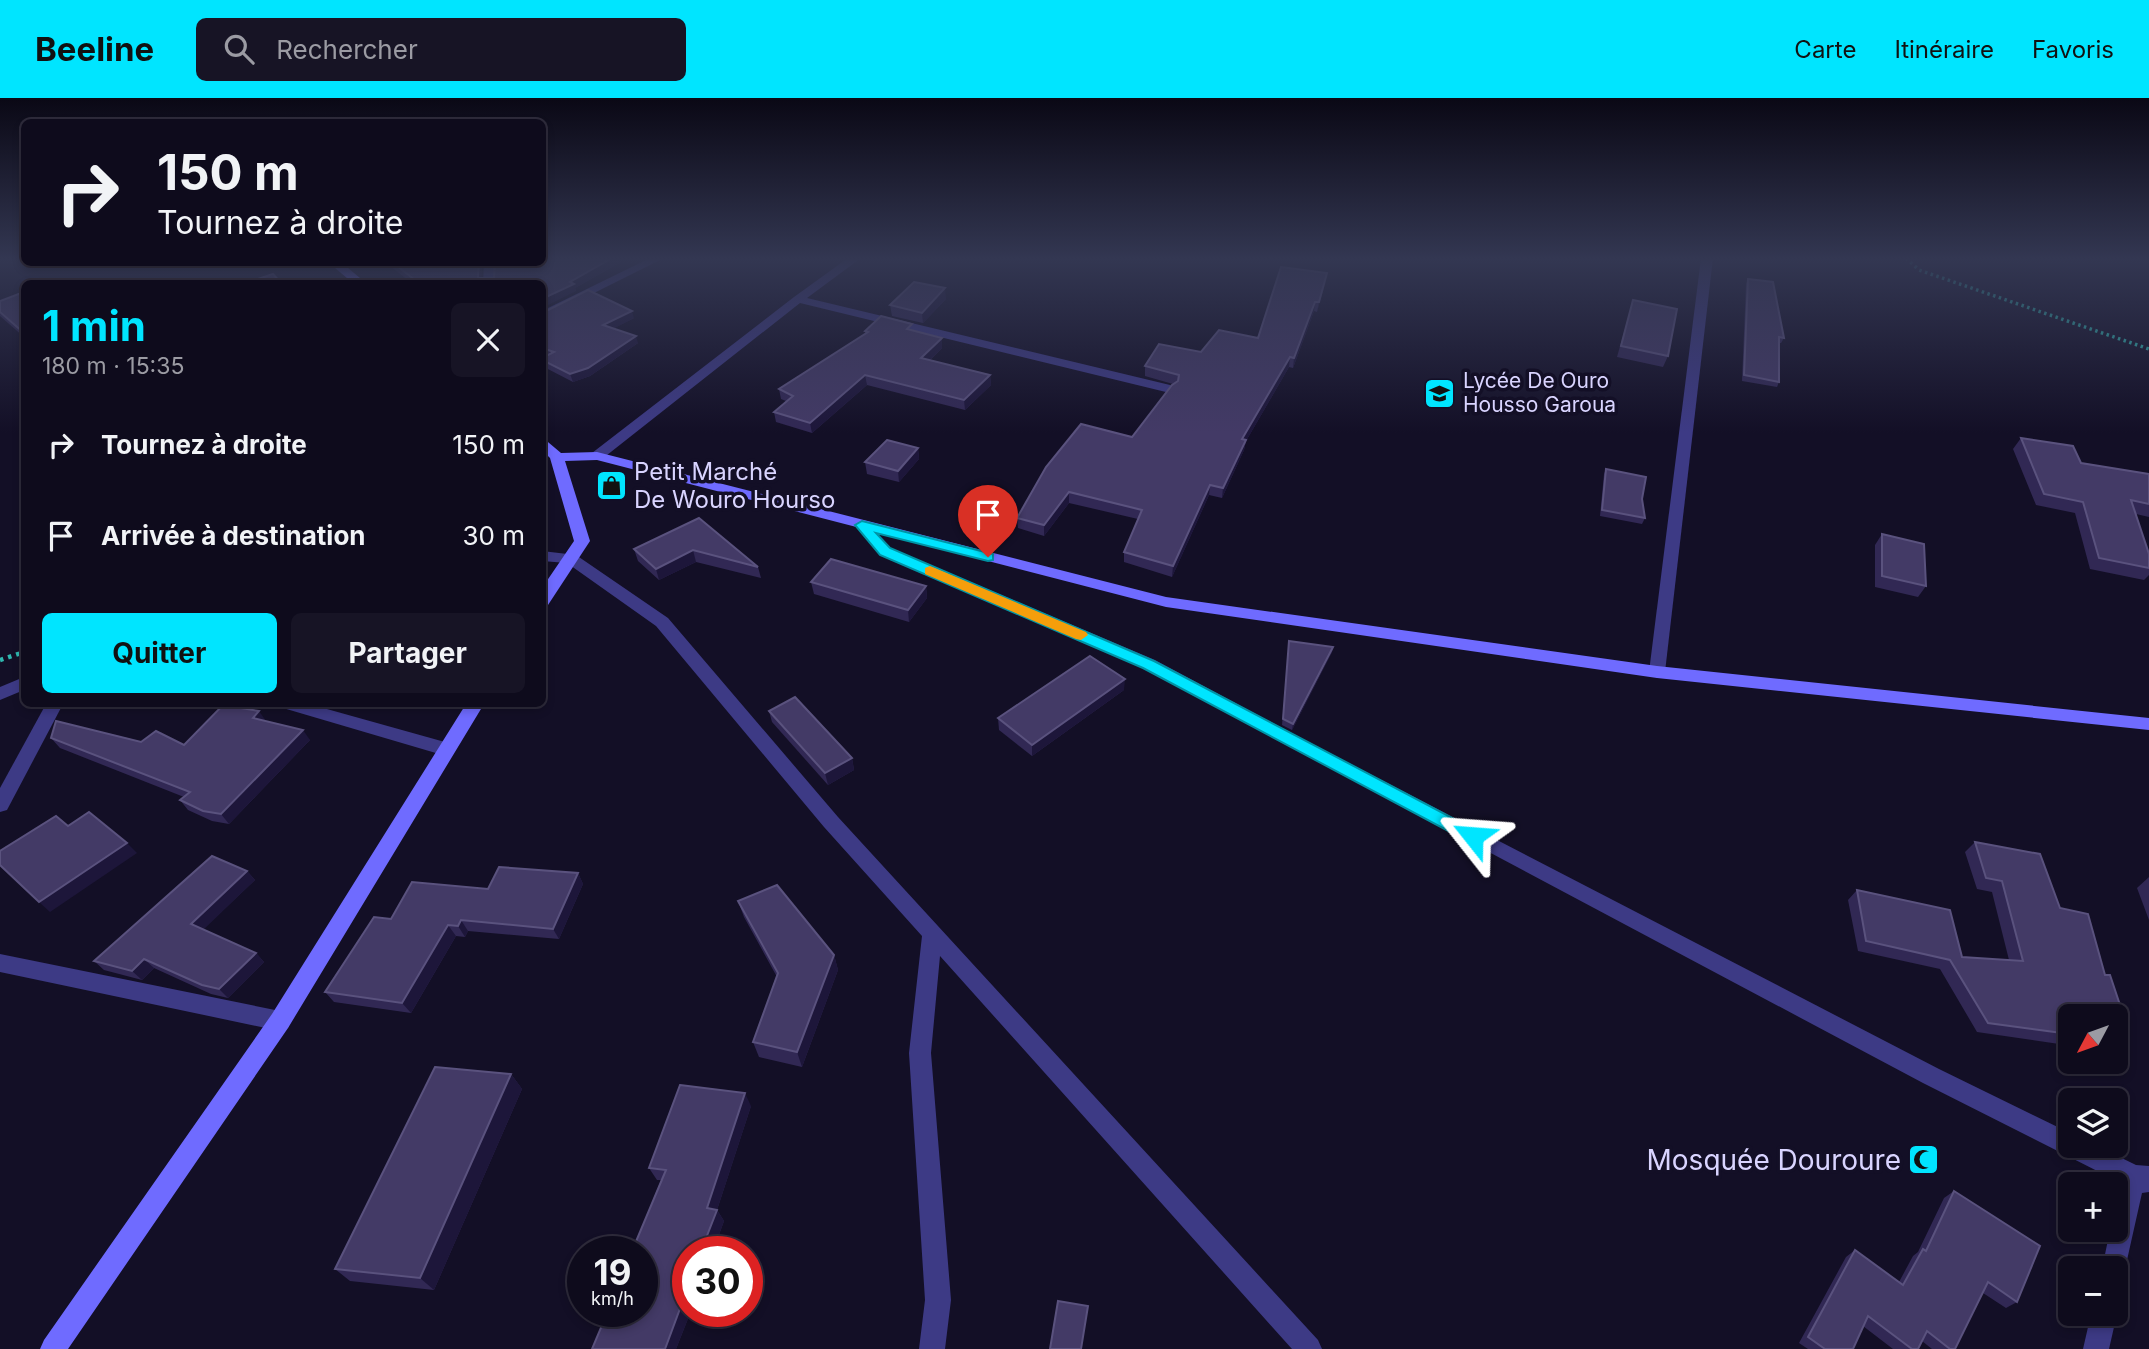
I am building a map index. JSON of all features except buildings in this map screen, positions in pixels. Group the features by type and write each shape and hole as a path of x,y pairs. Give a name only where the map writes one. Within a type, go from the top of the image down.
{"street":[{"path":"597,456 776,316"},
{"path":"870,316 1170,389"},
{"path":"1657,672 1700,316"},
{"path":"546,445 557,457 582,541 546,595"},
{"path":"557,457 597,456 1166,601 1657,672 2149,724"},
{"path":"862,525 885,551 1149,664 1661,935 2058,1139"},
{"path":"546,556 571,558 662,622 831,822 1309,1349"},
{"path":"0,694 21,684"},
{"path":"0,806 52,707"},
{"path":"299,707 446,749"},
{"path":"53,1349 280,1021 473,707"},
{"path":"932,934 920,1053 938,1300 932,1349"},
{"path":"0,963 280,1021"},
{"path":"2097,1158 2144,1180 2118,1256"},
{"path":"2096,1349 2101,1326"}],"path":[{"path":"2054,316 2149,349"},
{"path":"0,660 21,653"}],"slow traffic":[{"path":"930,571 1081,635"}],"place":[{"name":"Lycée De Ouro Housso Garoua","path":"1440,393"},
{"name":"Petit Marché De Wouro Hourso","path":"611,486"},
{"name":"Mosquée Douroure","path":"1924,1160"}],"route":[{"path":"988,557 862,525 885,551 1149,664 1473,836"}]}
